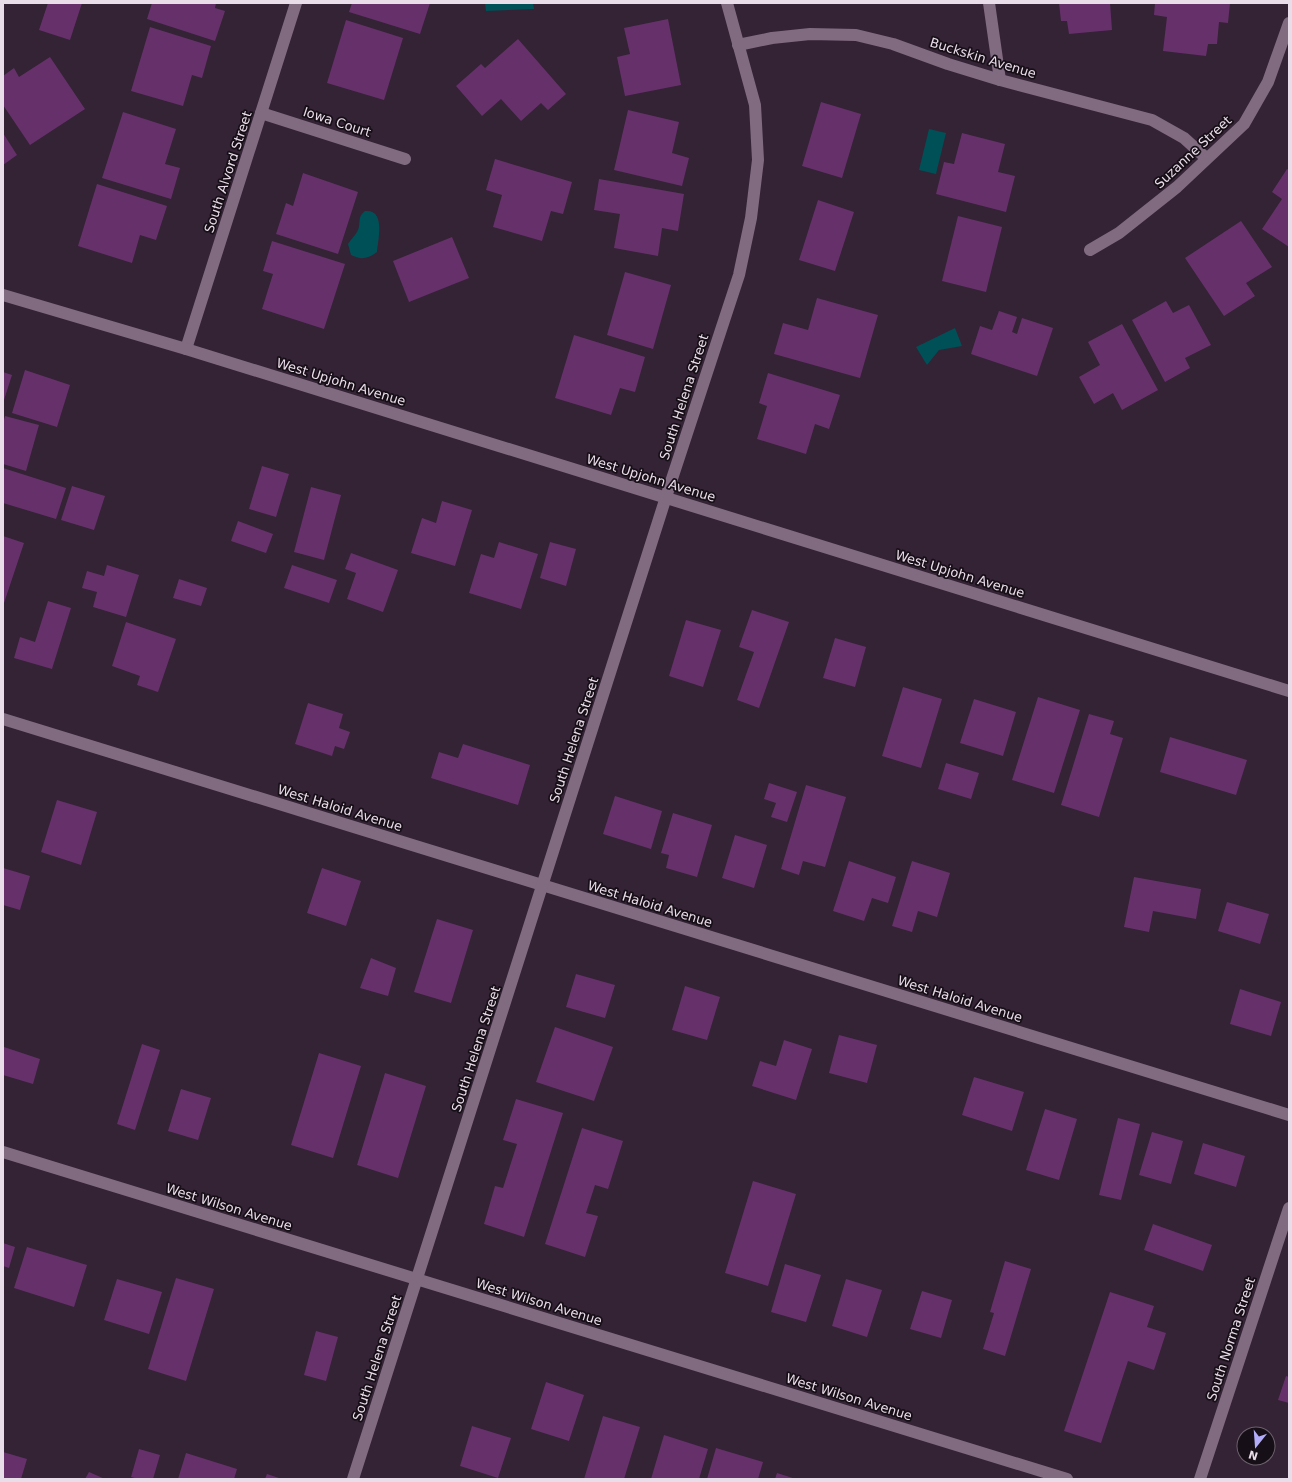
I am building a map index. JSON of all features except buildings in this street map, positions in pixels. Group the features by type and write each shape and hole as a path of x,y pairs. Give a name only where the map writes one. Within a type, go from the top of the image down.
{"street":[{"name":"South Alvord Street","path":"186,349 296,3"},
{"name":"South Helena Street","path":"353,1479 666,497 739,275 751,218 758,160 755,105 727,3"},
{"path":"989,3 1000,80"},
{"name":"Suzanne Street","path":"1090,250 1119,233 1177,187 1206,158 1244,124 1268,82 1289,23"},
{"name":"Buckskin Avenue","path":"738,45 772,38 810,34 856,34 893,44 948,64 1000,80 1152,120 1184,138 1206,158"},
{"name":"Iowa Court","path":"261,113 404,159"},
{"name":"West Upjohn Avenue","path":"3,295 186,349 1289,691"},
{"name":"West Haloid Avenue","path":"3,719 1289,1115"},
{"name":"West Wilson Avenue","path":"3,1152 1066,1479"},
{"name":"South Norma Street","path":"1200,1479 1289,1208"}],"shaded area":[{"path":"485,3 533,3 534,9 486,11"},
{"path":"929,129 946,133 936,174 919,170"},
{"path":"365,211 372,212 376,215 378,220 379,233 377,252 371,256 358,258 351,255 348,244 357,232 360,218"},
{"path":"955,328 962,346 939,350 927,365 916,347"}]}
